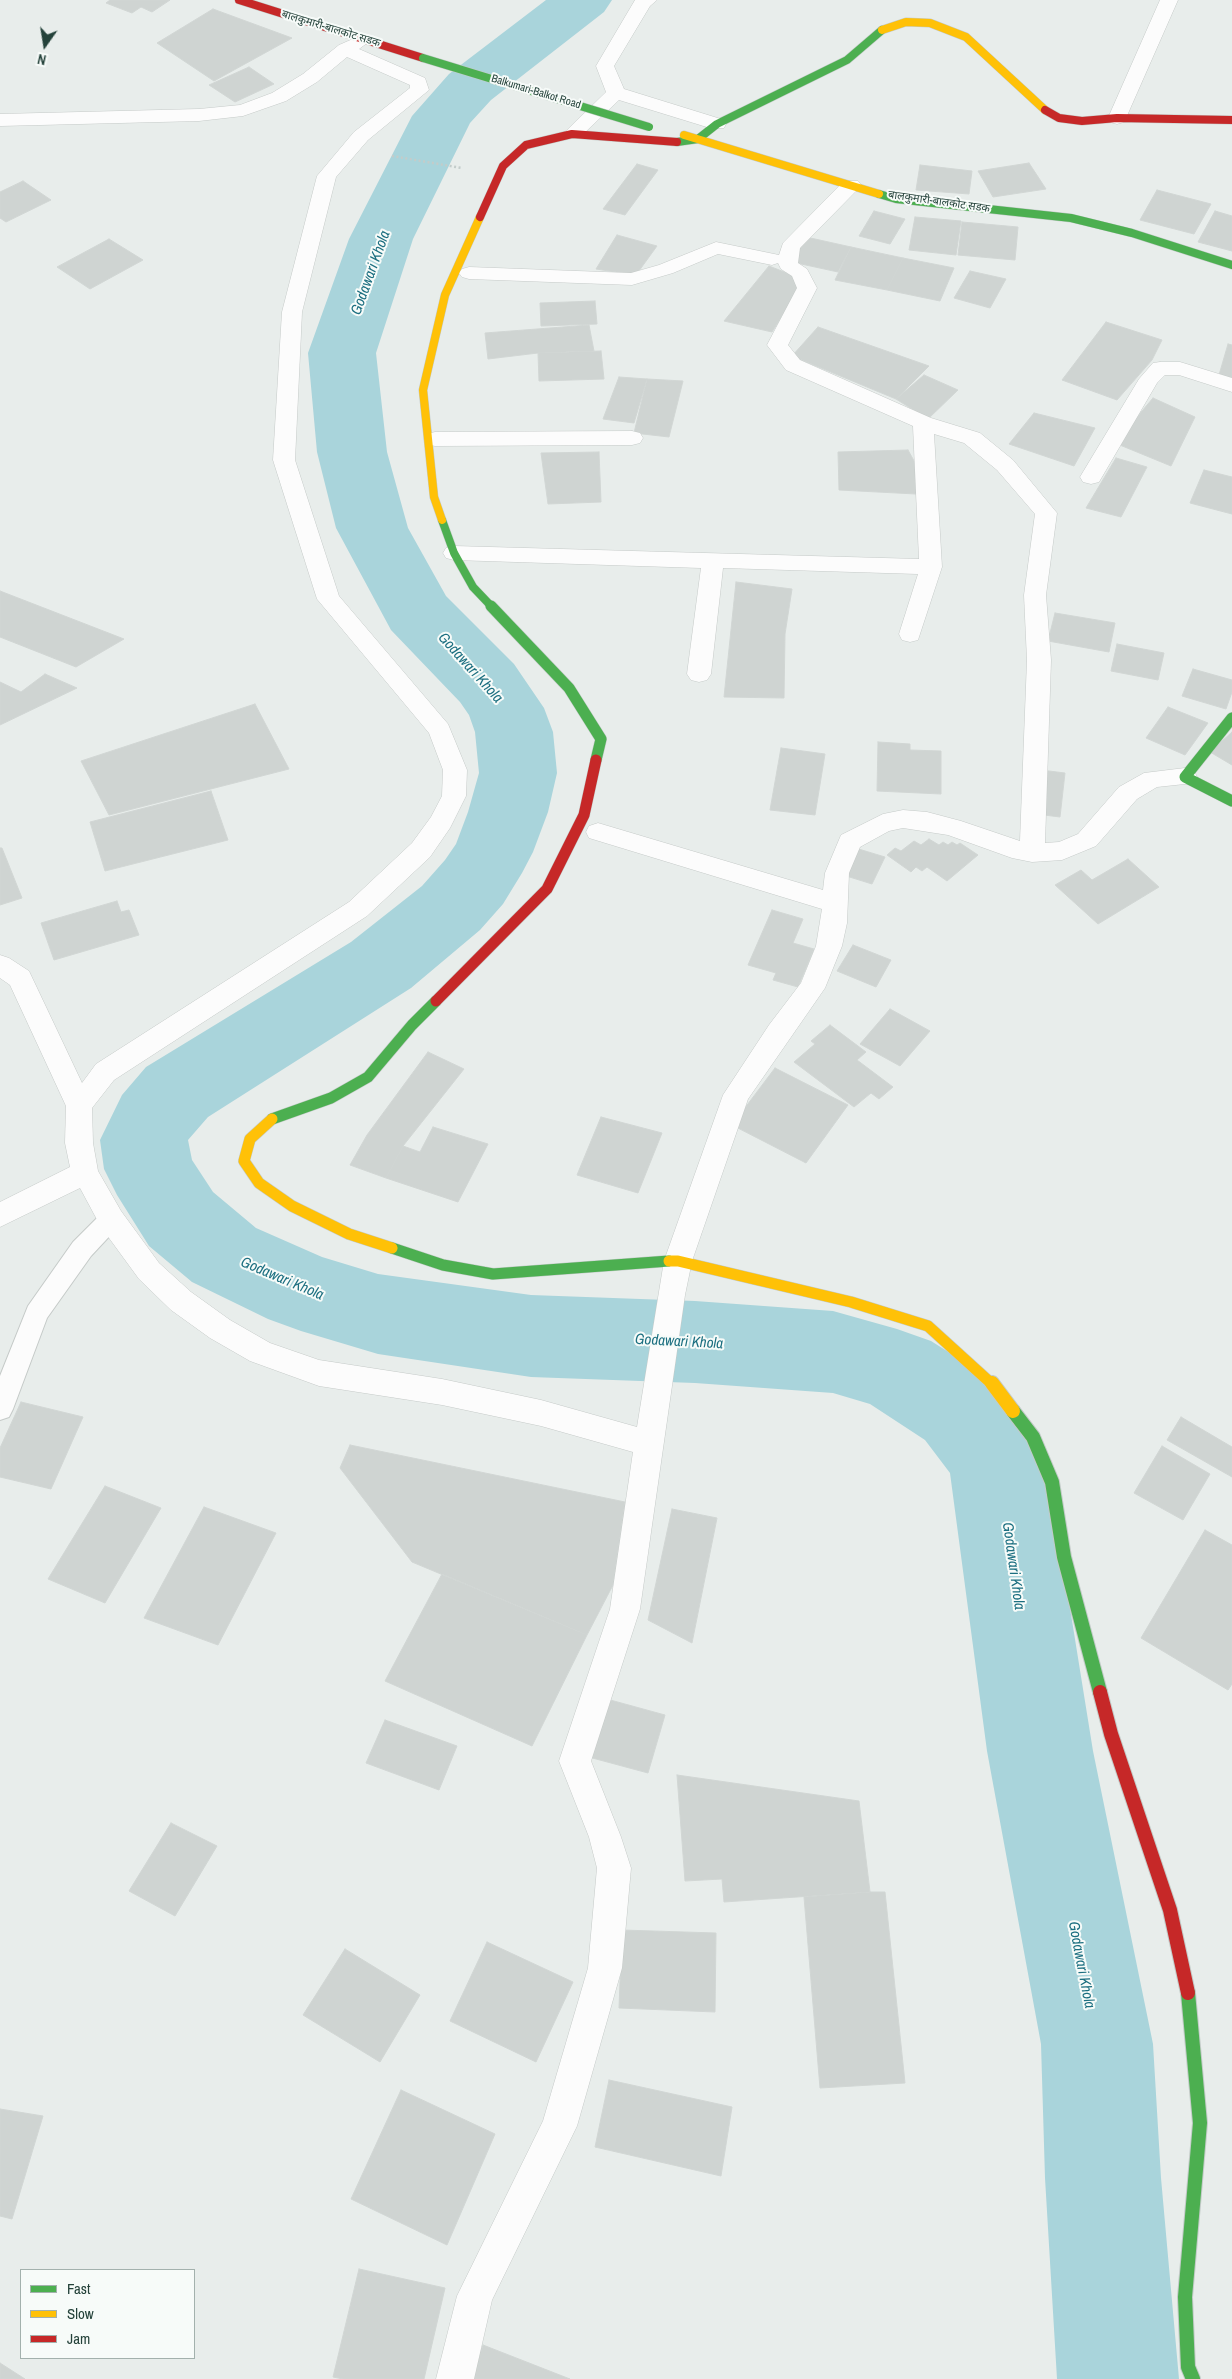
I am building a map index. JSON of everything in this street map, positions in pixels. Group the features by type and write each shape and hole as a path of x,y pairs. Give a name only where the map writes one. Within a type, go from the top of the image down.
{"street":[{"name":"बालकुमारी-बालकोट सडक","path":"239,0 354,44 423,58"},
{"path":"648,0 643,2 604,66 616,93 717,124"},
{"path":"1117,118 1169,0"},
{"path":"1192,2379 1188,2367 1185,2297 1200,2123 1192,2009 1170,1910 1108,1725 1064,1557 1052,1482 1033,1436 989,1380 928,1326 850,1302 678,1261 619,1263 537,1272 493,1274 443,1265 349,1234 292,1206 259,1183 244,1161 250,1138 270,1120 331,1098 368,1077 412,1025 547,889 584,815 601,739 569,688 473,587 454,553 434,497 423,390 445,295 503,166 526,145 572,134 674,143 698,139 717,124 847,60 877,32 906,22 930,23 966,37 1044,108 1059,118 1082,121 1117,118 1232,120"},
{"path":"0,120 199,115 243,110 279,97 310,78 354,44 418,82 420,90 361,136 327,176 292,312 284,460 328,599 440,730 455,770 454,796 441,822 421,850 358,909 105,1072 79,1106"},
{"name":"Balkumari-Balkot Road","path":"423,58 649,127"},
{"path":"572,134 616,93"},
{"name":"बालकुमारी-बालकोट सडक","path":"649,127 698,139 896,198 1071,218 1132,233 1232,266"},
{"path":"851,185 790,248 788,265 800,273 807,288 777,345 793,365 923,423 972,438 1005,465 1046,513 1035,595 1039,660 1032,853"},
{"path":"469,273 632,279 681,264 716,248 772,259"},
{"path":"1091,477 1149,379 1160,368 1180,369 1232,385"},
{"path":"910,634 931,567 923,423"},
{"path":"435,439 632,438"},
{"path":"454,553 931,567"},
{"path":"700,674 713,561"},
{"path":"1185,777 1232,718"},
{"path":"455,2379 475,2296 559,2126 605,1968 614,1868 605,1837 575,1761 625,1609 671,1295 678,1261 736,1095 778,1032 812,988 829,946 834,923 837,873 850,841 883,823 903,819 927,821 952,827 1012,849 1032,853 1062,851 1087,840 1128,793 1153,779 1185,777 1232,801"},
{"path":"598,832 834,903"},
{"path":"0,964 20,978 79,1106 79,1143 86,1172 110,1219 149,1271 181,1301 220,1329 260,1352 319,1373 442,1392 541,1413 650,1444"},
{"path":"0,1215 86,1172"}],"lane":[{"path":"0,1409 37,1313 82,1248 110,1219"}],"path":[{"path":"389,156 433,163"}],"building":[{"path":"110,0 170,0 152,12 141,7 132,13 106,3"},
{"path":"213,9 292,38 214,81 157,43"},
{"path":"249,67 274,84 235,102 209,85"},
{"path":"1029,163 1046,189 993,197 978,171"},
{"path":"637,164 658,170 625,215 603,209"},
{"path":"920,165 972,171 969,194 916,190"},
{"path":"23,181 51,200 6,222 0,218 0,192"},
{"path":"1157,190 1211,204 1194,234 1140,220"},
{"path":"874,211 905,219 890,244 859,236"},
{"path":"1215,211 1232,216 1232,251 1198,242"},
{"path":"915,217 961,221 956,255 909,250"},
{"path":"962,222 1018,227 1015,260 958,255"},
{"path":"617,235 657,246 636,275 596,269"},
{"path":"806,237 851,247 838,272 792,262"},
{"path":"109,239 143,260 90,289 57,267"},
{"path":"851,247 903,258 887,290 835,280"},
{"path":"903,258 954,268 940,301 887,290"},
{"path":"769,266 792,275 803,283 772,332 724,321"},
{"path":"970,271 1006,279 990,308 954,298"},
{"path":"595,301 597,324 541,326 540,303"},
{"path":"1106,322 1162,340 1152,360 1117,400 1062,380"},
{"path":"589,325 594,351 538,353 488,359 485,333"},
{"path":"818,327 929,366 896,399 792,356"},
{"path":"1228,344 1232,345 1232,378 1219,375"},
{"path":"601,351 604,379 539,381 538,353"},
{"path":"924,375 958,390 928,419 896,399"},
{"path":"619,377 647,379 634,423 603,419"},
{"path":"647,379 683,381 669,437 634,433"},
{"path":"1153,398 1195,417 1171,466 1115,443"},
{"path":"1034,413 1095,428 1074,466 1009,444"},
{"path":"908,450 918,468 916,494 839,490 838,452"},
{"path":"599,452 601,502 548,504 541,453"},
{"path":"1116,458 1147,467 1121,517 1086,508"},
{"path":"1204,470 1232,477 1232,514 1190,503"},
{"path":"736,582 792,589 785,634 784,698 724,697"},
{"path":"0,591 124,639 76,667 0,637"},
{"path":"1055,613 1115,623 1109,652 1048,641"},
{"path":"1117,644 1164,653 1158,680 1111,671"},
{"path":"1193,669 1232,680 1232,692 1226,709 1182,696"},
{"path":"45,674 77,688 0,725 0,682 21,692"},
{"path":"255,704 289,769 109,815 81,761"},
{"path":"1168,707 1208,723 1185,755 1146,738"},
{"path":"1232,732 1232,765 1210,752"},
{"path":"878,742 910,744 910,750 941,751 941,794 877,791"},
{"path":"781,748 825,754 815,815 770,810"},
{"path":"1041,770 1065,773 1060,817 1036,814"},
{"path":"211,791 228,840 105,871 90,822"},
{"path":"929,839 939,845 943,842 948,845 952,842 957,845 960,843 978,855 947,881 927,867 922,871 916,867 911,872 887,855 895,848 901,851 914,841 921,845"},
{"path":"852,847 885,857 872,884 840,874"},
{"path":"0,848 2,848 22,898 0,905"},
{"path":"1128,859 1159,887 1098,924 1055,885 1081,870 1092,880"},
{"path":"117,901 121,912 129,910 139,935 54,960 41,923"},
{"path":"772,910 803,919 793,943 814,949 798,987 773,980 776,973 748,965"},
{"path":"853,945 891,960 876,987 837,971"},
{"path":"890,1009 930,1031 900,1066 860,1044"},
{"path":"830,1025 866,1052 857,1060 893,1087 879,1099 871,1093 854,1107 794,1062 815,1044 811,1041"},
{"path":"428,1052 464,1069 403,1146 386,1178 350,1165 367,1135"},
{"path":"775,1068 848,1105 806,1163 732,1125"},
{"path":"601,1117 662,1133 638,1193 577,1175"},
{"path":"433,1127 488,1144 458,1202 386,1178 403,1146 420,1152"},
{"path":"21,1402 83,1417 51,1489 0,1477 0,1448"},
{"path":"1181,1417 1232,1447 1232,1477 1167,1440"},
{"path":"350,1445 625,1502 613,1585 587,1635 412,1562 340,1468"},
{"path":"1162,1446 1210,1474 1183,1520 1134,1493"},
{"path":"105,1486 161,1508 105,1603 48,1579"},
{"path":"204,1507 276,1533 218,1645 144,1618"},
{"path":"672,1509 717,1518 692,1643 648,1620"},
{"path":"1205,1530 1232,1545 1232,1684 1228,1690 1141,1638"},
{"path":"442,1574 587,1635 532,1746 385,1681"},
{"path":"603,1698 665,1715 648,1773 585,1756"},
{"path":"385,1720 457,1746 439,1790 366,1763"},
{"path":"677,1775 859,1801 870,1892 724,1902 722,1879 685,1881"},
{"path":"171,1823 217,1846 175,1916 129,1891"},
{"path":"885,1892 905,2083 820,2088 804,1897"},
{"path":"622,1930 716,1933 715,2012 619,2008"},
{"path":"487,1942 573,1982 536,2062 450,2021"},
{"path":"345,1949 420,1995 380,2062 303,2015"},
{"path":"609,2080 732,2107 721,2176 595,2147"},
{"path":"401,2090 495,2134 447,2245 351,2199"},
{"path":"0,2109 43,2116 12,2219 0,2216"},
{"path":"359,2269 445,2288 424,2379 343,2379 333,2377"},
{"path":"483,2345 570,2379 471,2379"},
{"path":"0,2363 25,2379 0,2379"}],"waterway":[{"name":"Godawari Khola","path":"583,0 470,87 443,116 381,239 342,353 352,452 372,528 417,612 487,683 505,708 514,732 518,773 508,812 493,852 474,882 451,908 381,965 177,1092 153,1120 144,1140 149,1169 181,1219 224,1255 301,1291 378,1314 531,1336 695,1342 833,1352 897,1370 959,1410 997,1459 1040,1751 1097,2044 1103,2178 1118,2379"}],"traffic: fast":[{"path":"677,142 698,139 717,124 847,60 877,32 882,30"},
{"path":"423,58 649,127"},
{"path":"879,194 896,199 1071,218 1132,233 1232,265"},
{"path":"442,520 454,553 473,587 569,688 601,739 596,760"},
{"path":"1232,718 1185,777 1232,801"},
{"path":"272,1119 331,1098 368,1077 412,1025 436,1001"},
{"path":"392,1248 443,1265 493,1274 537,1272 619,1263 669,1261"},
{"path":"1013,1411 1033,1437 1052,1482 1064,1557 1100,1692"},
{"path":"1188,1993 1191,2009 1200,2123 1185,2297 1188,2367 1193,2379"}],"traffic: slow":[{"path":"882,30 906,22 930,23 966,37 1045,110"},
{"path":"684,135 879,194"},
{"path":"442,520 434,497 423,390 445,295 480,217"},
{"path":"272,1119 250,1139 244,1161 259,1183 292,1206 349,1234 392,1248"},
{"path":"669,1261 678,1261 851,1302 928,1326 989,1380 1013,1411"}],"traffic: jam":[{"path":"239,0 423,58"},
{"path":"1045,110 1059,118 1082,121 1117,118 1232,120"},
{"path":"480,217 503,166 526,145 572,134 677,142"},
{"path":"436,1001 547,889 584,815 596,760"},
{"path":"1100,1692 1111,1734 1170,1910 1188,1993"}]}
